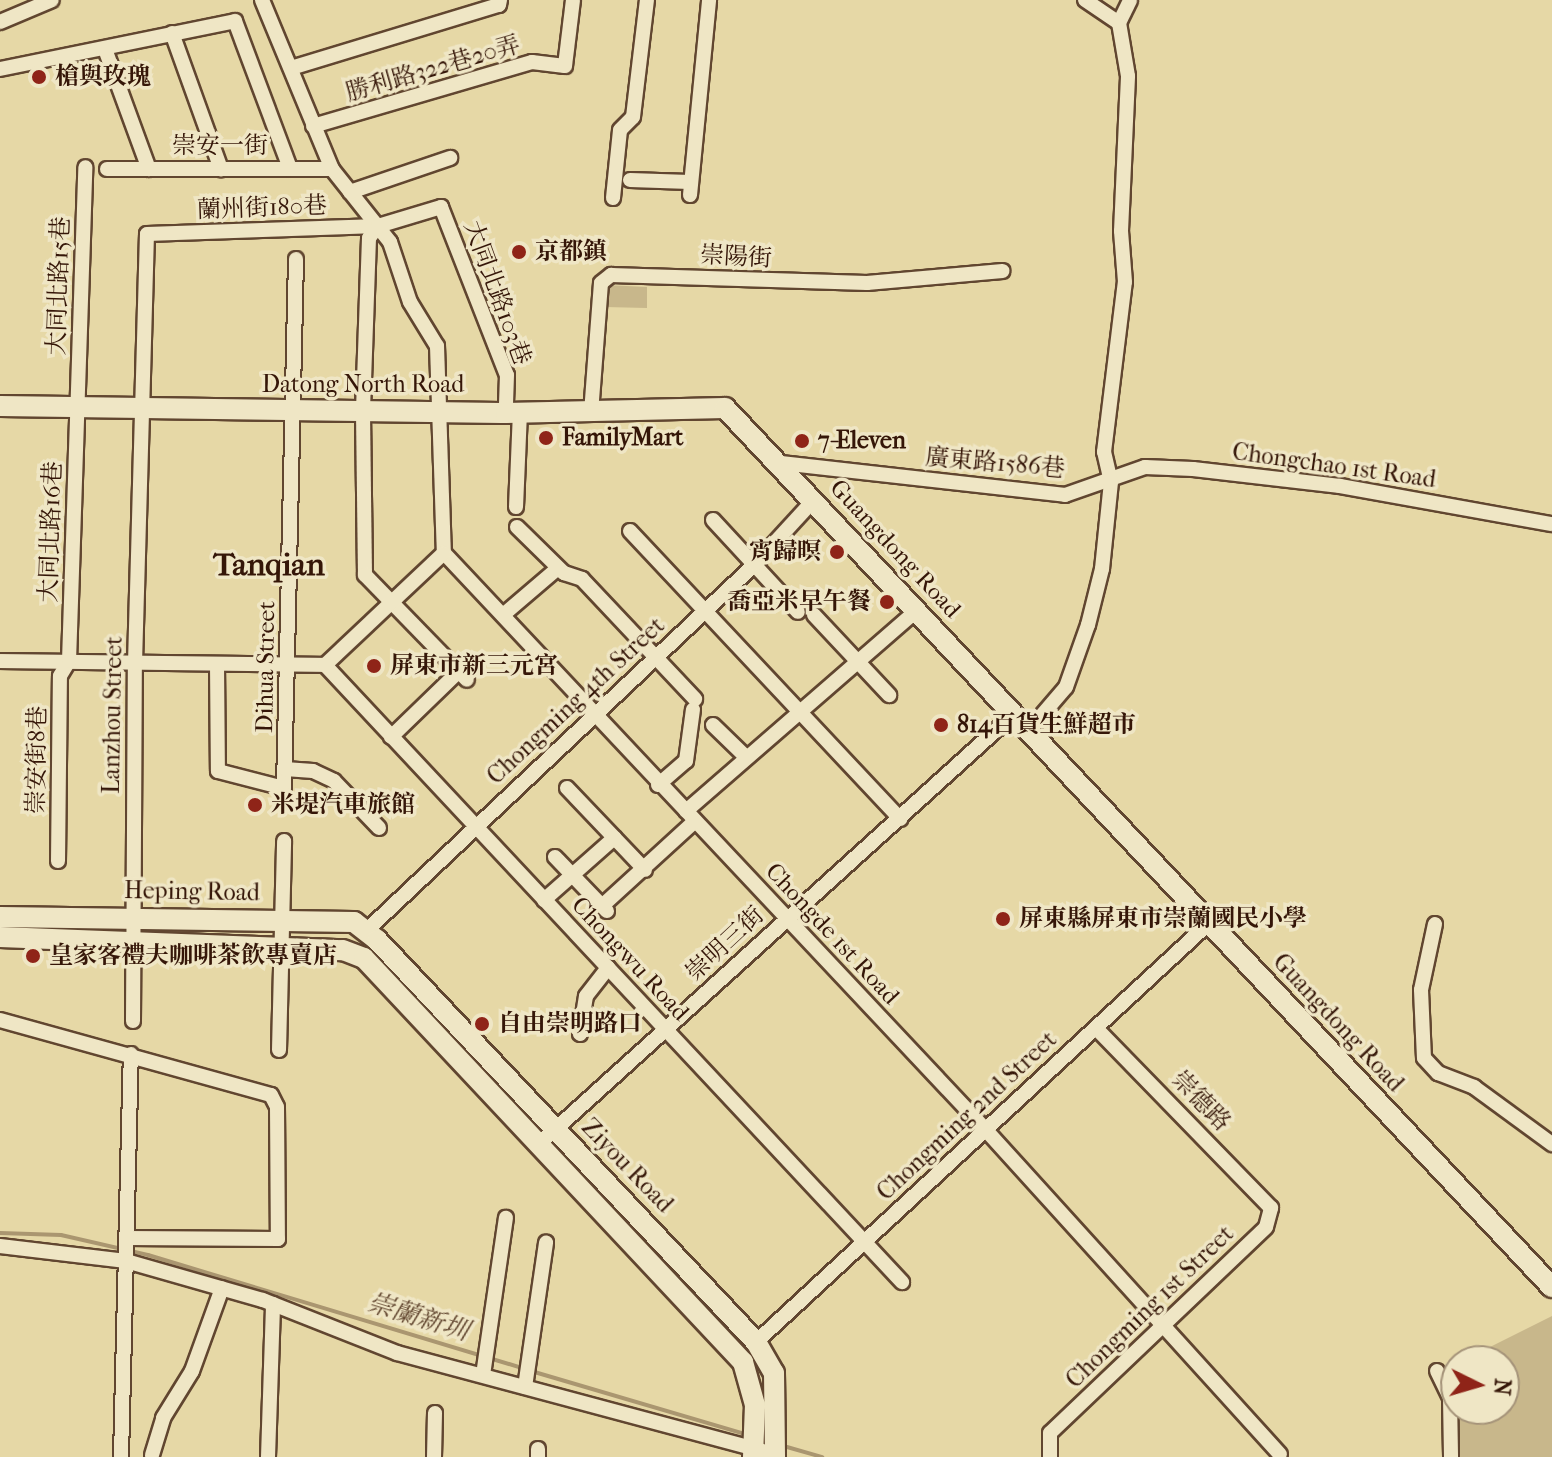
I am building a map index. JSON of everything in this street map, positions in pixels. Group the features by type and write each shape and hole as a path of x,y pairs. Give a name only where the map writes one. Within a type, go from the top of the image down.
{"street":[{"path":"0,22 52,0"},
{"path":"0,661 325,665 444,553 437,346 410,302 390,242 332,169 262,0"},
{"name":"勝利路322巷20弄","path":"313,126 532,62 565,66 573,0"},
{"path":"613,198 620,130 633,117 647,0"},
{"path":"630,180 690,189 709,0"},
{"path":"1085,0 1119,23"},
{"path":"1030,729 1066,687 1088,625 1102,569 1111,482 1104,452 1125,282 1124,152 1128,76 1119,23 1130,0"},
{"name":"勝利路322巷20弄","path":"291,68 499,2"},
{"path":"0,69 235,21 290,168"},
{"path":"172,33 221,169"},
{"path":"105,49 149,169"},
{"path":"350,192 450,158"},
{"name":"大同北路15巷","path":"78,406 85,167"},
{"name":"崇安一街","path":"107,169 332,169"},
{"name":"大同北路103巷","path":"378,226 441,207 507,375 513,413"},
{"path":"378,226 369,238 363,412 365,575 391,606 462,676 391,737"},
{"name":"蘭州街180巷","path":"147,234 378,226"},
{"name":"Lanzhou Street","path":"133,1021 135,663 147,234"},
{"name":"Dihua Street","path":"217,664 214,755 218,771 284,788 296,259"},
{"name":"崇陽街","path":"591,413 601,283 611,275 867,283 1002,271"},
{"name":"Datong North Road","path":"0,406 513,413 725,408"},
{"name":"大同北路16巷","path":"69,661 78,406"},
{"name":"Guangdong Road","path":"725,408 781,463 813,501 1552,1287"},
{"path":"513,413 516,507"},
{"name":"廣東路1586巷","path":"781,463 1065,495 1111,482"},
{"name":"Chongchao 1st Road","path":"1111,482 1145,467 1193,469 1340,486 1552,524"},
{"name":"Chongming 4th Street","path":"372,935 475,827 755,564 813,501"},
{"path":"713,520 798,612"},
{"path":"517,527 558,568 582,579 658,656 694,704 686,761 658,785"},
{"path":"630,531 900,819"},
{"name":"Chongde 1st Road","path":"444,553 658,785 787,916 985,1129 1280,1454"},
{"path":"503,615 558,568"},
{"path":"555,857 605,908 645,870 690,816 798,709 917,610"},
{"path":"814,615 889,695"},
{"name":"崇安街8巷","path":"58,861 60,676 69,661"},
{"name":"Chongwu Road","path":"325,665 902,1282"},
{"name":"崇明三街","path":"538,1145 787,916 900,819 1015,713"},
{"path":"713,725 747,758"},
{"path":"285,769 313,771 334,781 379,828"},
{"path":"567,788 645,870"},
{"path":"544,900 614,838"},
{"path":"279,1050 284,841"},
{"name":"Heping Road","path":"0,917 354,922 372,935"},
{"name":"Chongming 2nd Street","path":"756,1342 1209,923"},
{"path":"1435,924 1421,990 1424,1058 1438,1073 1474,1087 1552,1144"},
{"name":"Ziyou Road","path":"372,935 756,1342 774,1373 776,1450"},
{"path":"0,937 281,946"},
{"name":"Ziyou Road","path":"281,946 343,950 364,958 743,1362 753,1383 753,1444"},
{"path":"580,1034 586,996 608,968"},
{"path":"0,1020 271,1095 277,1107 278,1239 126,1250 0,1246"},
{"name":"崇德路","path":"1096,1028 1271,1208"},
{"path":"121,1457 131,1054"},
{"name":"Chongming 1st Street","path":"1050,1457 1050,1433 1266,1227 1271,1208"},
{"path":"485,1363 506,1218"},
{"path":"527,1375 546,1243"},
{"path":"126,1250 222,1288 426,1360 485,1363 527,1375 608,1408 776,1450"},
{"path":"152,1455 163,1418 192,1371 222,1288"},
{"path":"268,1457 273,1304"},
{"path":"1437,1371 1450,1398 1451,1457"},
{"path":"434,1457 435,1413"}],"shaded area":[{"path":"606,285 647,287 647,308 605,307"},
{"path":"1552,1316 1552,1457 1459,1457 1458,1425 1520,1425 1520,1345 1494,1345"}],"waterway":[{"name":"崇蘭新圳","path":"0,1233 61,1235 148,1255 523,1368"},
{"name":"崇蘭新圳","path":"531,1371 749,1435"},
{"name":"崇蘭新圳","path":"780,1445 822,1457"}],"place":[{"name":"槍與玫瑰","path":"39,77"},
{"name":"京都鎮","path":"519,252"},
{"name":"FamilyMart","path":"546,438"},
{"name":"7-Eleven","path":"802,441"},
{"name":"宵歸暝","path":"837,552"},
{"name":"喬亞米早午餐","path":"887,602"},
{"name":"屏東市新三元宮","path":"374,666"},
{"name":"814百貨生鮮超市","path":"941,725"},
{"name":"米堤汽車旅館","path":"255,805"},
{"name":"屏東縣屏東市崇蘭國民小學","path":"1003,919"},
{"name":"皇家客禮夫咖啡茶飲專賣店","path":"33,956"},
{"name":"自由崇明路口","path":"482,1024"}],"district":[{"name":"Tanqian","path":"269,565"}]}
